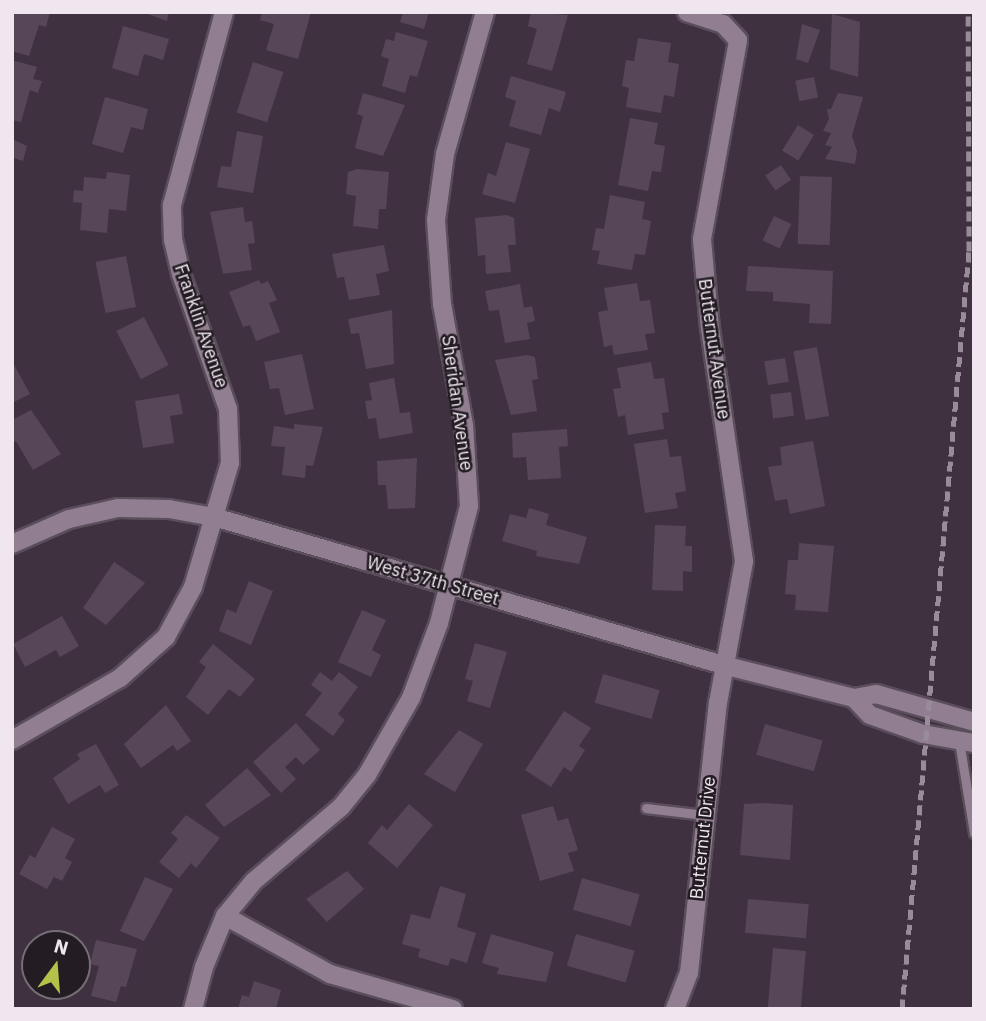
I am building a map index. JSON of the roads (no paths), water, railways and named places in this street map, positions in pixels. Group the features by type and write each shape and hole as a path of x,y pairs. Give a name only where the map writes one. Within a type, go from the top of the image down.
{"street":[{"name":"Franklin Avenue","path":"12,740 120,678 166,637 193,587 230,463 228,409 180,274 173,240 172,205 224,12"},
{"name":"Sheridan Avenue","path":"193,1009 204,967 225,916 254,881 341,807 367,775 411,698 449,585 469,506 468,470 442,304 436,220 445,154 485,12"},
{"name":"Butternut Avenue","path":"687,12 717,21 734,33 738,50 702,239 710,329 744,561 727,666"},
{"name":"West 37th Street","path":"14,539 69,519 118,508 169,509 214,517 727,666 854,698 876,694 974,722"},
{"name":"Butternut Drive","path":"675,1009 689,973 718,703 727,666"},
{"name":"West 37th Street","path":"854,698 870,715 966,742"},
{"path":"225,916 330,974 453,1009"}],"lane":[{"path":"966,742 974,833"},
{"path":"646,808 705,815"}],"railway":[{"path":"902,1009 969,251 968,12"}]}
